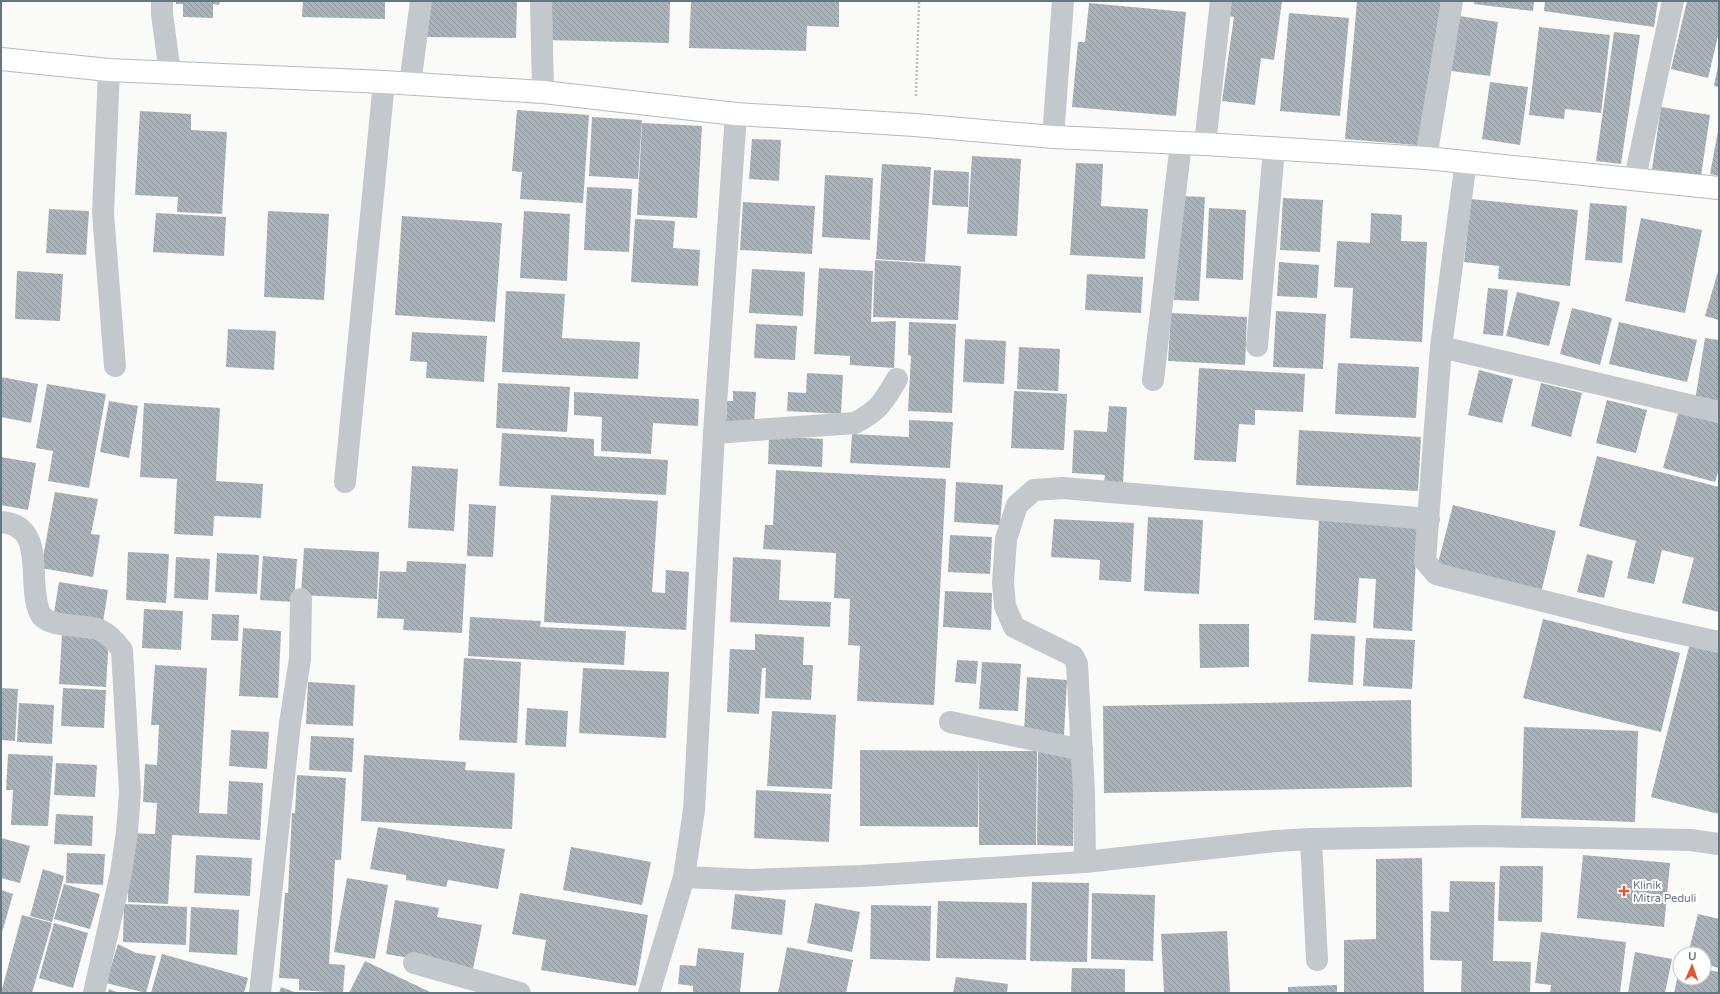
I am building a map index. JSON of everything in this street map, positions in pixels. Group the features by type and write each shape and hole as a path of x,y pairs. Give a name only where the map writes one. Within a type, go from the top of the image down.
{"street":[{"path":"162,1 162,14 170,73"},
{"path":"410,84 421,1"},
{"path":"541,1 543,92"},
{"path":"1053,137 1063,1"},
{"path":"1205,144 1221,1"},
{"path":"1426,158 1452,1"},
{"path":"1635,178 1673,1"},
{"path":"1,59 109,70 384,82 543,92 736,114 915,125 1053,137 1205,144 1466,161 1719,188"},
{"path":"109,70 103,213 116,366"},
{"path":"345,482 384,82"},
{"path":"649,993 684,877 694,810 714,433 736,114"},
{"path":"1153,380 1182,143"},
{"path":"1258,346 1274,149"},
{"path":"1466,161 1441,347 1429,518 1424,561 1436,574 1627,622 1719,642"},
{"path":"1441,347 1719,412"},
{"path":"714,433 855,423 871,414 880,406 897,379"},
{"path":"1085,862 1082,750 1077,664 1073,656 1014,627 1005,606 1003,583 1006,539 1017,505 1034,490 1063,488 1429,518"},
{"path":"1,522 19,527 25,534 33,549 34,595 40,614 43,618 53,622 100,630 115,640 122,650 130,792 127,832 121,873 94,993"},
{"path":"260,993 290,723 300,659 301,599"},
{"path":"950,722 1082,750"},
{"path":"684,877 751,880 853,876 1085,862 1276,841 1311,839 1480,836 1690,840 1719,844"},
{"path":"1311,839 1317,960"},
{"path":"414,962 520,993"}],"path":[{"path":"915,125 919,1"}],"building":[{"path":"176,1 220,1 219,5 213,4 213,18 183,17 183,4 176,4"},
{"path":"303,1 385,1 385,19 302,17"},
{"path":"425,1 517,1 516,38 424,37"},
{"path":"545,1 670,1 669,43 544,40"},
{"path":"691,1 839,1 839,27 807,26 806,51 689,48"},
{"path":"1223,1 1282,1 1274,60 1261,58 1255,105 1222,101 1234,17 1221,15"},
{"path":"1357,1 1441,1 1427,146 1345,139"},
{"path":"1474,1 1534,1 1533,11 1474,4"},
{"path":"1545,1 1658,1 1654,27 1544,11"},
{"path":"1687,1 1719,1 1719,32 1708,78 1671,69"},
{"path":"1089,3 1186,12 1176,116 1072,107 1078,42 1085,42"},
{"path":"1289,13 1349,18 1340,116 1280,111"},
{"path":"1459,16 1498,22 1490,76 1451,71"},
{"path":"1539,27 1610,35 1601,113 1565,109 1564,119 1529,115"},
{"path":"1614,32 1640,35 1621,164 1596,161"},
{"path":"1719,66 1719,87 1714,86"},
{"path":"1490,82 1528,87 1520,145 1482,139"},
{"path":"1661,107 1710,115 1701,176 1652,169"},
{"path":"517,110 589,115 583,203 520,199 522,172 512,171"},
{"path":"140,111 191,114 191,130 227,132 222,214 177,212 178,197 135,195"},
{"path":"592,117 642,120 638,179 589,176"},
{"path":"642,123 702,126 697,218 637,215"},
{"path":"1719,131 1719,176 1710,174"},
{"path":"752,139 781,140 779,181 749,179"},
{"path":"972,156 1021,159 1017,236 967,234"},
{"path":"1076,163 1103,164 1101,206 1148,209 1145,259 1070,255"},
{"path":"882,164 931,167 925,262 876,259"},
{"path":"934,170 969,172 968,207 932,205"},
{"path":"825,175 873,178 870,240 822,237"},
{"path":"587,187 632,189 629,252 584,250"},
{"path":"1180,196 1205,197 1199,301 1174,300"},
{"path":"1283,198 1323,200 1320,252 1280,250"},
{"path":"1471,199 1578,210 1570,286 1498,279 1499,266 1464,262"},
{"path":"743,202 815,206 812,254 740,250"},
{"path":"1590,203 1627,206 1622,263 1585,260"},
{"path":"1209,208 1246,210 1243,280 1206,278"},
{"path":"49,209 89,211 86,255 46,253"},
{"path":"268,211 329,214 324,300 264,297"},
{"path":"524,211 570,214 567,281 520,278"},
{"path":"156,213 226,217 224,256 153,252"},
{"path":"1371,213 1402,215 1401,241 1427,242 1422,342 1350,338 1353,288 1334,287 1337,241 1370,243"},
{"path":"402,216 502,223 495,322 395,315"},
{"path":"1641,218 1702,230 1685,313 1625,301"},
{"path":"635,219 675,221 673,248 700,250 698,286 631,282"},
{"path":"875,260 961,266 958,320 873,317"},
{"path":"1279,262 1319,265 1317,298 1277,296"},
{"path":"819,268 873,271 871,322 896,321 894,368 850,365 850,356 814,354"},
{"path":"1719,268 1719,320 1705,316"},
{"path":"752,269 805,272 803,316 749,313"},
{"path":"17,271 63,274 60,321 15,319"},
{"path":"1087,274 1143,277 1141,313 1085,310"},
{"path":"1488,288 1508,290 1503,336 1483,334"},
{"path":"506,291 565,294 562,338 640,342 638,379 502,372"},
{"path":"1517,292 1560,302 1549,346 1506,336"},
{"path":"1572,308 1612,318 1600,365 1560,354"},
{"path":"1276,311 1326,314 1323,369 1273,367"},
{"path":"1171,313 1247,317 1245,365 1168,361"},
{"path":"909,322 956,324 952,413 908,411 911,356 908,355"},
{"path":"1619,322 1697,340 1687,382 1609,364"},
{"path":"756,324 797,326 795,360 754,358"},
{"path":"228,329 276,331 274,370 226,367"},
{"path":"412,332 487,336 484,382 426,378 427,362 410,361"},
{"path":"1705,338 1719,340 1719,405 1695,401"},
{"path":"965,339 1006,341 1004,384 963,382"},
{"path":"1019,347 1060,349 1058,391 1017,389"},
{"path":"1338,363 1419,367 1416,418 1335,414"},
{"path":"1199,368 1305,374 1303,412 1255,410 1255,425 1239,424 1236,462 1194,460"},
{"path":"1479,370 1513,379 1502,423 1468,415"},
{"path":"807,373 843,375 841,414 787,411 788,392 806,393"},
{"path":"1,377 38,384 31,423 1,417"},
{"path":"498,383 570,387 567,432 496,428"},
{"path":"1541,383 1582,393 1571,437 1531,426"},
{"path":"47,384 106,394 89,488 48,481 53,451 36,448"},
{"path":"733,391 756,392 754,424 726,422 727,401 733,401"},
{"path":"1014,391 1067,394 1064,450 1011,448"},
{"path":"574,392 699,399 698,426 653,423 651,454 601,451 602,417 574,415"},
{"path":"1607,400 1647,410 1636,453 1596,443"},
{"path":"109,401 138,406 129,458 100,452"},
{"path":"144,403 220,408 216,481 263,484 261,518 214,516 213,536 174,534 177,479 140,477"},
{"path":"1109,406 1127,407 1123,483 1104,482 1105,475 1072,473 1074,430 1107,432"},
{"path":"1679,410 1719,421 1719,469 1715,482 1663,468"},
{"path":"909,420 953,422 950,468 850,463 852,434 909,437"},
{"path":"1299,430 1421,437 1418,491 1296,485"},
{"path":"502,433 594,439 594,456 668,460 666,495 499,486"},
{"path":"769,436 823,439 822,467 768,464"},
{"path":"1597,456 1719,487 1719,612 1682,603 1694,558 1662,550 1654,584 1627,578 1636,541 1579,526"},
{"path":"1,457 36,463 28,510 1,505"},
{"path":"412,466 458,469 454,531 408,528"},
{"path":"776,470 946,479 934,705 857,701 860,646 848,645 850,599 834,598 836,553 763,549 765,525 773,525"},
{"path":"956,482 1003,485 1000,525 954,522"},
{"path":"55,492 98,499 91,534 100,535 93,577 41,568"},
{"path":"551,495 658,501 652,592 665,593 666,570 689,572 686,630 544,622"},
{"path":"469,504 496,506 493,557 467,556"},
{"path":"1453,505 1556,531 1541,593 1437,567"},
{"path":"1148,517 1203,520 1199,594 1144,591"},
{"path":"1319,517 1418,523 1412,631 1373,628 1376,579 1359,578 1356,623 1314,620"},
{"path":"1054,519 1134,523 1131,582 1099,580 1100,560 1051,557"},
{"path":"950,535 992,537 990,574 948,572"},
{"path":"304,548 379,552 377,599 301,595"},
{"path":"128,552 169,554 166,603 126,600"},
{"path":"217,553 259,555 257,594 215,592"},
{"path":"1587,554 1613,561 1604,598 1577,592"},
{"path":"263,556 297,559 294,602 260,600"},
{"path":"176,557 210,559 208,600 174,598"},
{"path":"733,557 781,560 779,600 831,602 830,627 730,622"},
{"path":"407,561 466,564 462,633 403,630 404,619 377,618 380,571 406,572"},
{"path":"59,582 108,590 103,622 54,613"},
{"path":"945,591 992,593 991,630 943,627"},
{"path":"144,609 183,611 181,650 142,648"},
{"path":"212,614 239,615 238,641 211,640"},
{"path":"470,617 541,621 540,627 626,631 624,665 468,656"},
{"path":"1543,619 1680,653 1661,732 1523,698"},
{"path":"1199,624 1249,624 1249,667 1200,668"},
{"path":"243,628 281,631 278,698 239,696"},
{"path":"755,634 804,637 803,665 813,665 811,700 765,698 766,668 762,668 759,714 727,712 730,649 755,650"},
{"path":"1311,634 1355,636 1353,685 1308,682"},
{"path":"62,635 109,637 106,687 59,684"},
{"path":"1366,638 1415,640 1412,689 1363,686"},
{"path":"1690,643 1719,650 1719,814 1651,797"},
{"path":"464,658 521,662 517,743 459,740"},
{"path":"957,660 978,661 976,684 955,682"},
{"path":"982,662 1021,664 1018,711 979,709"},
{"path":"155,665 207,668 199,813 227,814 229,781 263,783 260,840 172,835 168,904 128,902 128,833 155,834 157,803 143,802 145,764 157,765 159,725 151,725"},
{"path":"583,668 669,672 666,738 579,733"},
{"path":"1027,677 1067,680 1064,735 1024,732"},
{"path":"308,682 355,685 353,726 306,724"},
{"path":"1,688 18,689 15,741 1,740"},
{"path":"63,688 106,690 104,728 61,726"},
{"path":"1411,700 1412,787 1104,793 1103,706"},
{"path":"19,703 54,705 52,744 17,742"},
{"path":"527,708 568,711 566,747 525,745"},
{"path":"772,711 836,715 832,789 767,786"},
{"path":"1524,727 1638,731 1635,822 1521,818"},
{"path":"231,730 269,732 267,769 229,766"},
{"path":"311,736 354,738 352,772 309,770"},
{"path":"860,750 979,751 978,827 860,826"},
{"path":"979,751 1037,751 1036,845 979,845"},
{"path":"1038,752 1074,752 1073,846 1037,845"},
{"path":"8,754 53,756 48,826 11,825 13,790 6,790"},
{"path":"364,755 466,762 465,770 515,773 512,829 361,821"},
{"path":"56,763 97,765 95,797 54,795"},
{"path":"297,775 346,778 341,860 335,860 329,964 345,965 343,993 299,990 299,979 279,978 285,893 288,893 292,813 295,813"},
{"path":"756,790 831,794 829,842 754,838"},
{"path":"56,814 93,816 92,846 54,844"},
{"path":"378,827 505,849 498,889 448,880 446,887 406,880 406,875 370,869"},
{"path":"1,838 30,846 20,883 1,878"},
{"path":"571,847 651,862 642,905 563,890"},
{"path":"67,853 105,854 103,885 66,883"},
{"path":"196,855 252,858 250,896 194,893"},
{"name":"Klinik Mitra Peduli","path":"1583,855 1670,863 1664,927 1577,918"},
{"path":"1422,858 1424,993 1344,993 1344,940 1376,939 1376,859"},
{"path":"1500,866 1543,866 1542,922 1498,921"},
{"path":"43,869 64,876 52,922 30,916"},
{"path":"347,878 388,885 375,959 334,952"},
{"path":"1450,881 1495,882 1493,961 1531,962 1530,993 1461,993 1462,961 1430,960 1431,911 1449,912"},
{"path":"1032,882 1089,883 1087,962 1030,961"},
{"path":"64,884 100,894 90,929 54,919"},
{"path":"1,890 13,894 1,936"},
{"path":"520,893 648,915 636,986 541,970 546,940 512,934"},
{"path":"1092,893 1155,895 1153,961 1091,959"},
{"path":"735,894 786,900 782,935 731,929"},
{"path":"395,900 439,908 437,917 482,925 473,969 386,954"},
{"path":"938,901 1027,903 1026,960 936,958"},
{"path":"815,903 860,912 852,952 807,943"},
{"path":"124,904 187,907 186,945 123,942"},
{"path":"871,905 931,906 930,961 870,959"},
{"path":"191,907 239,910 237,955 189,952"},
{"path":"1698,914 1719,919 1719,968 1712,966 1712,946 1690,946"},
{"path":"22,915 52,923 32,993 1,993"},
{"path":"54,923 88,933 73,988 39,978"},
{"path":"1227,931 1230,993 1164,993 1161,934"},
{"path":"1541,932 1626,942 1620,993 1550,993 1551,985 1535,983"},
{"path":"118,944 136,953 156,956 146,993 106,983"},
{"path":"787,947 853,960 846,993 778,993"},
{"path":"698,948 744,953 740,993 693,993 693,986 678,984 680,965 696,966"},
{"path":"1635,952 1672,959 1665,993 1628,993"},
{"path":"162,954 248,978 244,993 151,993"},
{"path":"365,961 432,993 349,993"},
{"path":"1072,968 1125,969 1125,993 1071,993"},
{"path":"1712,971 1719,972 1719,993 1674,993 1676,986 1712,986"},
{"path":"956,977 1008,984 1007,993 953,993"},
{"path":"1337,985 1337,993 1288,993 1288,987"},
{"path":"281,987 297,993 279,993"},
{"path":"109,989 119,993 108,993"}],"place":[{"name":"Klinik Mitra Peduli","path":"1624,891"}]}
